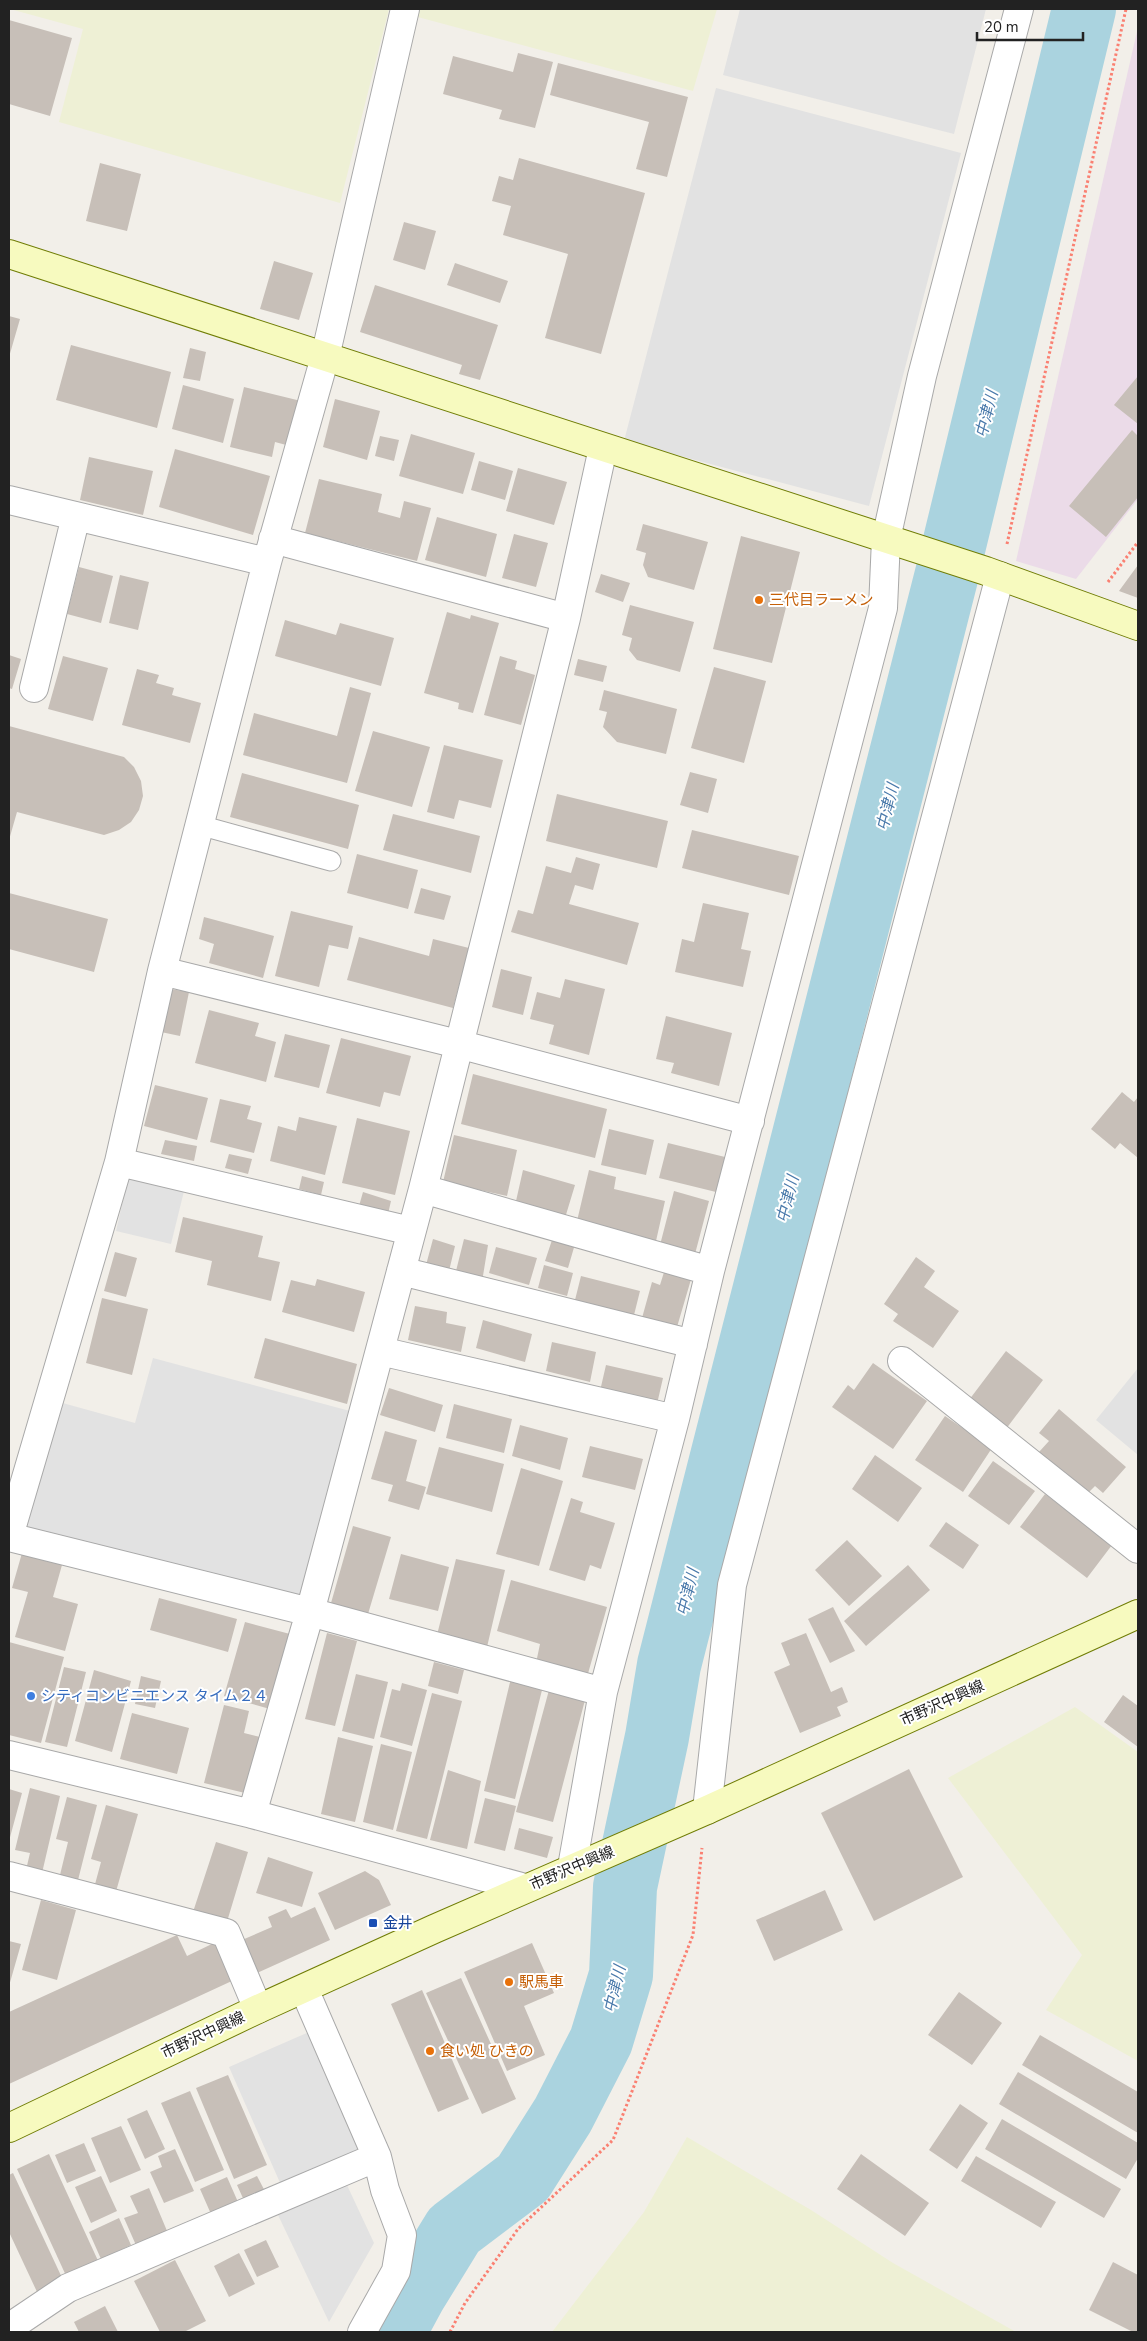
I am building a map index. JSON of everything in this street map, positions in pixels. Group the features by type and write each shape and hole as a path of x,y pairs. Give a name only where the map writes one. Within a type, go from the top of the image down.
{"main road":[{"path":"9,254 896,542 993,574 1138,626"},
{"name":"市野沢中興線","path":"9,2128 258,2009 525,1888 699,1813 1138,1614"}],"street":[{"path":"405,9 324,357 270,551 162,970 119,1162 9,1537 310,1612 604,1692"},
{"path":"572,1868 604,1692 675,1419 710,1272 883,608 896,542 922,376 1019,9"},
{"path":"252,1814 310,1612 423,1189 566,618 603,448"},
{"path":"9,500 76,516 270,551 566,618"},
{"path":"34,688 76,516"},
{"path":"699,1813 732,1585 993,574"},
{"path":"162,970 458,1044 750,1121"},
{"path":"119,1162 412,1231"},
{"path":"423,1189 710,1272"},
{"path":"401,1271 693,1344"},
{"path":"380,1351 675,1419"},
{"path":"902,1361 1138,1549"},
{"path":"9,1754 252,1814 525,1888"},
{"path":"9,1876 226,1933 258,2009"},
{"path":"304,1989 377,2157 385,2190 402,2235 396,2271 362,2332"},
{"path":"9,2331 18,2321 68,2288 377,2157"}],"lane":[{"path":"199,826 331,861"}],"path":[{"path":"993,574 1126,9"},
{"path":"1088,609 1138,542"},
{"path":"450,2332 465,2303 518,2229 613,2140 693,1935 699,1813"}],"shaded area":[{"path":"740,9 986,9 954,134 723,75"},
{"path":"1138,27 1138,499 1076,579 1016,561"},
{"path":"716,88 961,153 869,506 624,441"},
{"path":"130,1170 186,1183 171,1244 116,1231"},
{"path":"153,1358 350,1411 298,1606 24,1532 59,1402 135,1423"},
{"path":"1138,1368 1138,1455 1096,1420"},
{"path":"309,2032 361,2150 281,2185 229,2067"},
{"path":"346,2183 374,2243 329,2322 278,2215"}],"green space":[{"path":"10,9 389,9 340,203 59,122 83,29"},
{"path":"416,9 717,9 693,91 414,16"},
{"path":"1075,1707 1138,1752 1138,2061 1046,2010 1082,1955 948,1778"},
{"path":"687,2137 811,2210 893,2263 1016,2332 552,2332 644,2212"}],"building":[{"path":"9,20 72,38 50,116 9,104"},
{"path":"518,53 553,62 535,128 499,119 502,110 443,94 453,56 513,72"},
{"path":"558,63 688,97 667,177 636,169 649,122 550,95"},
{"path":"519,158 645,193 601,354 545,338 568,254 503,235 511,206 492,201 499,176 513,180"},
{"path":"100,163 141,174 127,231 86,221"},
{"path":"404,222 436,231 425,270 393,260"},
{"path":"274,261 313,273 299,320 260,309"},
{"path":"455,263 508,281 500,303 447,285"},
{"path":"375,285 498,325 480,380 459,374 462,365 360,332"},
{"path":"9,316 20,319 9,357"},
{"path":"71,345 171,372 157,428 56,400"},
{"path":"190,348 206,352 200,381 183,378"},
{"path":"1138,376 1138,424 1114,405"},
{"path":"183,385 234,399 223,443 172,429"},
{"path":"244,387 301,401 290,446 275,442 272,457 230,447"},
{"path":"335,399 380,411 367,460 323,447"},
{"path":"1132,430 1138,436 1138,497 1106,537 1069,506"},
{"path":"411,434 475,453 463,494 399,476"},
{"path":"380,436 399,440 394,461 375,456"},
{"path":"175,449 270,476 253,535 159,507"},
{"path":"89,457 153,471 143,515 80,500"},
{"path":"479,461 513,471 505,500 471,490"},
{"path":"518,468 567,482 554,525 506,511"},
{"path":"319,479 382,494 378,512 400,518 404,501 431,508 417,561 305,533"},
{"path":"437,517 497,534 486,577 425,560"},
{"path":"643,524 708,542 694,590 648,577 643,565 646,553 636,550"},
{"path":"514,534 548,543 536,587 502,578"},
{"path":"741,536 800,552 772,663 713,649"},
{"path":"1138,565 1138,598 1119,591"},
{"path":"79,567 113,576 101,623 67,614"},
{"path":"601,574 630,583 623,602 595,592"},
{"path":"120,575 149,582 138,630 109,623"},
{"path":"630,605 694,622 680,672 637,660 629,650 632,638 622,635"},
{"path":"447,612 470,619 471,615 499,623 473,713 458,709 459,703 424,693"},
{"path":"285,620 336,635 340,623 394,638 381,686 275,656"},
{"path":"9,655 21,659 12,689 9,688"},
{"path":"63,656 108,668 93,721 48,709"},
{"path":"500,656 517,661 515,669 535,675 521,725 484,715"},
{"path":"578,659 607,666 603,682 574,675"},
{"path":"714,667 766,681 744,763 691,748"},
{"path":"137,669 159,675 156,683 174,688 172,695 201,703 190,743 122,725"},
{"path":"350,687 371,693 347,783 243,755 254,713 337,736"},
{"path":"604,690 677,709 666,754 617,742 603,727 607,712 599,710"},
{"path":"9,726 124,757 134,767 141,781 143,796 139,810 131,822 119,830 104,835 17,812 9,840"},
{"path":"373,731 430,747 412,807 355,791"},
{"path":"444,745 503,760 491,808 459,800 454,819 427,812"},
{"path":"690,772 717,779 708,813 680,805"},
{"path":"242,773 359,805 348,849 230,817"},
{"path":"557,794 668,821 657,868 546,841"},
{"path":"393,814 480,836 471,873 383,850"},
{"path":"692,830 799,856 789,895 682,868"},
{"path":"357,854 418,870 408,909 347,893"},
{"path":"576,857 600,864 593,890 575,885 569,904 639,923 627,965 511,932 518,910 533,914 546,866 571,873"},
{"path":"421,888 451,896 444,920 414,913"},
{"path":"9,893 108,919 94,972 9,949"},
{"path":"703,903 749,913 741,949 751,951 743,987 675,972 682,939 694,942"},
{"path":"291,911 353,926 348,949 329,945 319,987 275,976"},
{"path":"204,917 274,936 263,978 209,963 214,944 199,939"},
{"path":"359,937 429,956 433,939 469,948 453,1008 347,980"},
{"path":"501,969 532,977 523,1015 492,1007"},
{"path":"565,979 605,989 589,1055 549,1044 554,1025 530,1019 537,992 560,998"},
{"path":"170,989 189,992 180,1036 161,1032"},
{"path":"209,1010 259,1023 255,1036 276,1042 266,1082 195,1063"},
{"path":"666,1016 732,1033 719,1086 671,1073 674,1063 656,1059"},
{"path":"285,1034 330,1045 319,1088 274,1077"},
{"path":"341,1038 411,1056 400,1096 384,1092 380,1107 326,1093"},
{"path":"473,1074 607,1109 595,1158 461,1124"},
{"path":"155,1085 208,1098 197,1140 144,1126"},
{"path":"1122,1092 1134,1102 1138,1097 1138,1158 1120,1143 1115,1149 1091,1129"},
{"path":"220,1099 251,1106 247,1119 262,1123 254,1153 210,1142"},
{"path":"299,1117 337,1126 325,1175 270,1161 278,1126 296,1131"},
{"path":"357,1118 410,1131 395,1195 342,1183"},
{"path":"609,1129 654,1140 646,1175 601,1165"},
{"path":"454,1135 517,1150 507,1196 443,1182"},
{"path":"165,1140 197,1146 194,1161 161,1154"},
{"path":"668,1143 725,1157 716,1192 659,1178"},
{"path":"229,1154 252,1159 248,1174 225,1168"},
{"path":"523,1170 575,1185 565,1218 516,1201"},
{"path":"589,1170 616,1177 614,1189 665,1201 656,1241 577,1221"},
{"path":"302,1176 324,1182 321,1195 299,1189"},
{"path":"674,1191 709,1201 695,1254 660,1245"},
{"path":"363,1192 391,1201 388,1214 359,1206"},
{"path":"183,1217 263,1236 258,1257 280,1262 271,1301 207,1285 212,1261 175,1252"},
{"path":"553,1237 575,1244 568,1268 545,1261"},
{"path":"433,1239 455,1246 449,1271 426,1265"},
{"path":"464,1239 488,1245 482,1282 455,1275"},
{"path":"496,1247 537,1258 529,1285 489,1273"},
{"path":"115,1252 137,1258 126,1297 104,1291"},
{"path":"916,1257 935,1271 924,1287 959,1311 933,1348 893,1321 898,1314 884,1304"},
{"path":"544,1265 573,1273 567,1296 538,1288"},
{"path":"665,1269 692,1276 677,1327 642,1318 652,1282 660,1285"},
{"path":"581,1276 640,1291 633,1319 574,1304"},
{"path":"317,1279 365,1292 354,1332 282,1312 291,1280 315,1286"},
{"path":"102,1298 148,1309 132,1375 86,1363"},
{"path":"415,1306 447,1312 446,1323 466,1327 461,1352 408,1340"},
{"path":"483,1320 532,1334 525,1362 476,1348"},
{"path":"265,1338 357,1364 347,1404 254,1378"},
{"path":"552,1342 596,1352 590,1382 546,1371"},
{"path":"1006,1351 1043,1380 1006,1429 969,1400"},
{"path":"873,1363 927,1401 893,1449 832,1407 848,1385 854,1390"},
{"path":"606,1365 663,1378 657,1404 600,1391"},
{"path":"389,1388 443,1405 435,1432 380,1415"},
{"path":"454,1404 512,1419 504,1453 446,1438"},
{"path":"1059,1409 1126,1467 1103,1493 1095,1486 1088,1493 1039,1452 1049,1441 1039,1433"},
{"path":"945,1416 992,1448 963,1492 915,1460"},
{"path":"520,1425 568,1438 560,1470 512,1456"},
{"path":"385,1431 417,1440 406,1481 426,1487 419,1510 388,1501 393,1485 371,1479"},
{"path":"590,1446 643,1459 635,1490 582,1477"},
{"path":"439,1447 504,1464 492,1512 426,1494"},
{"path":"875,1455 922,1488 898,1522 852,1489"},
{"path":"993,1461 1035,1491 1009,1525 968,1496"},
{"path":"521,1468 563,1481 539,1566 496,1554"},
{"path":"1045,1494 1112,1545 1087,1578 1020,1527"},
{"path":"571,1498 583,1502 580,1512 615,1523 601,1569 590,1565 585,1581 549,1570"},
{"path":"946,1522 979,1545 963,1569 929,1546"},
{"path":"353,1526 391,1537 368,1614 331,1603"},
{"path":"847,1540 882,1576 849,1606 815,1570"},
{"path":"22,1553 62,1565 53,1597 78,1604 65,1651 15,1637 28,1592 12,1588"},
{"path":"401,1554 449,1567 438,1611 389,1599"},
{"path":"456,1559 505,1570 487,1647 437,1635"},
{"path":"908,1565 930,1590 866,1646 844,1621"},
{"path":"511,1580 607,1607 587,1677 536,1663 540,1644 497,1631"},
{"path":"159,1598 237,1619 228,1652 150,1630"},
{"path":"833,1607 855,1651 830,1663 808,1619"},
{"path":"245,1622 290,1634 270,1709 224,1696"},
{"path":"327,1633 357,1641 335,1726 305,1719"},
{"path":"806,1633 831,1692 842,1687 848,1702 837,1707 841,1716 800,1733 774,1672 790,1665 781,1643"},
{"name":"シティコンビニエンス タイム２４","path":"9,1642 64,1657 41,1743 9,1735"},
{"path":"434,1662 464,1670 458,1694 428,1686"},
{"path":"64,1667 86,1672 67,1747 45,1742"},
{"path":"94,1670 131,1681 112,1752 75,1741"},
{"path":"356,1674 388,1682 374,1739 342,1731"},
{"path":"141,1676 161,1681 155,1708 135,1704"},
{"path":"511,1678 543,1686 515,1799 484,1791"},
{"path":"402,1683 427,1690 412,1746 380,1737 392,1689 400,1691"},
{"path":"549,1690 585,1700 553,1822 516,1812"},
{"path":"432,1693 462,1701 427,1839 396,1831"},
{"path":"1123,1695 1138,1706 1138,1747 1104,1722"},
{"path":"224,1705 249,1711 244,1733 264,1738 249,1794 204,1783"},
{"path":"132,1713 189,1728 177,1774 120,1759"},
{"path":"338,1737 373,1746 355,1822 321,1814"},
{"path":"381,1744 412,1752 393,1830 363,1822"},
{"path":"909,1769 963,1877 874,1921 821,1813"},
{"path":"448,1770 481,1781 467,1849 430,1840"},
{"path":"30,1788 60,1796 42,1873 26,1870 30,1853 15,1850"},
{"path":"9,1789 22,1793 9,1841"},
{"path":"67,1797 97,1805 77,1884 59,1879 68,1842 56,1839"},
{"path":"485,1798 516,1806 505,1851 474,1843"},
{"path":"106,1805 138,1814 115,1895 94,1888 101,1862 91,1859"},
{"path":"519,1828 553,1837 547,1858 514,1849"},
{"path":"216,1842 248,1852 226,1925 192,1915"},
{"path":"268,1857 313,1872 302,1907 256,1893"},
{"path":"365,1871 379,1880 391,1905 335,1930 318,1893"},
{"path":"825,1890 843,1930 774,1961 756,1920"},
{"path":"41,1900 76,1910 57,1980 22,1970"},
{"path":"315,1907 330,1940 257,1973 242,1940 272,1927 268,1917 286,1909 291,1918"},
{"path":"177,1935 187,1956 216,1942 234,1980 9,2084 9,2012"},
{"path":"9,1941 21,1944 9,1986"},
{"name":"駅馬車","path":"532,1943 554,1993 524,2006 545,2055 507,2071 464,1972"},
{"path":"461,1978 516,2099 482,2114 426,1993"},
{"name":"食い処 ひきの","path":"422,1990 469,2099 438,2112 391,2004"},
{"path":"959,1992 1002,2023 972,2065 928,2035"},
{"path":"1040,2035 1138,2092 1138,2133 1022,2065"},
{"path":"1018,2072 1138,2143 1138,2158 1126,2179 999,2104"},
{"path":"228,2075 267,2165 234,2179 196,2088"},
{"path":"190,2091 224,2170 195,2182 161,2103"},
{"path":"960,2104 988,2123 957,2169 929,2150"},
{"path":"147,2110 165,2149 145,2159 127,2119"},
{"path":"1002,2119 1121,2189 1104,2218 985,2149"},
{"path":"121,2126 141,2170 110,2183 91,2138"},
{"path":"84,2143 96,2171 67,2183 55,2155"},
{"path":"175,2149 194,2191 164,2203 150,2172 162,2167 158,2156"},
{"path":"49,2154 100,2265 68,2280 17,2169"},
{"path":"861,2154 929,2203 905,2236 837,2189"},
{"path":"976,2156 1056,2202 1041,2228 961,2181"},
{"path":"13,2173 64,2282 38,2294 9,2232 9,2175"},
{"path":"101,2176 117,2211 91,2223 75,2187"},
{"path":"257,2176 268,2197 247,2207 237,2185"},
{"path":"227,2177 238,2202 211,2214 200,2189"},
{"path":"149,2188 170,2238 139,2252 124,2218 138,2213 130,2196"},
{"path":"119,2218 131,2245 101,2259 89,2232"},
{"path":"266,2240 279,2267 257,2277 244,2250"},
{"path":"239,2253 255,2284 229,2297 214,2266"},
{"path":"175,2260 206,2321 184,2332 160,2332 134,2281"},
{"path":"1113,2262 1138,2275 1138,2332 1133,2332 1089,2310"},
{"path":"105,2306 118,2332 79,2332 74,2322"}],"waterway":[{"name":"中津川","path":"394,2332 414,2295 454,2230 523,2178 563,2115 601,2041 621,1975 625,1887 657,1737 669,1665 948,570 1084,9"}],"place":[{"name":"三代目ラーメン","path":"759,600"},
{"name":"シティコンビニエンス タイム２４","path":"31,1696"},
{"name":"金井","path":"373,1923"},
{"name":"駅馬車","path":"509,1982"},
{"name":"食い処 ひきの","path":"430,2051"}]}
